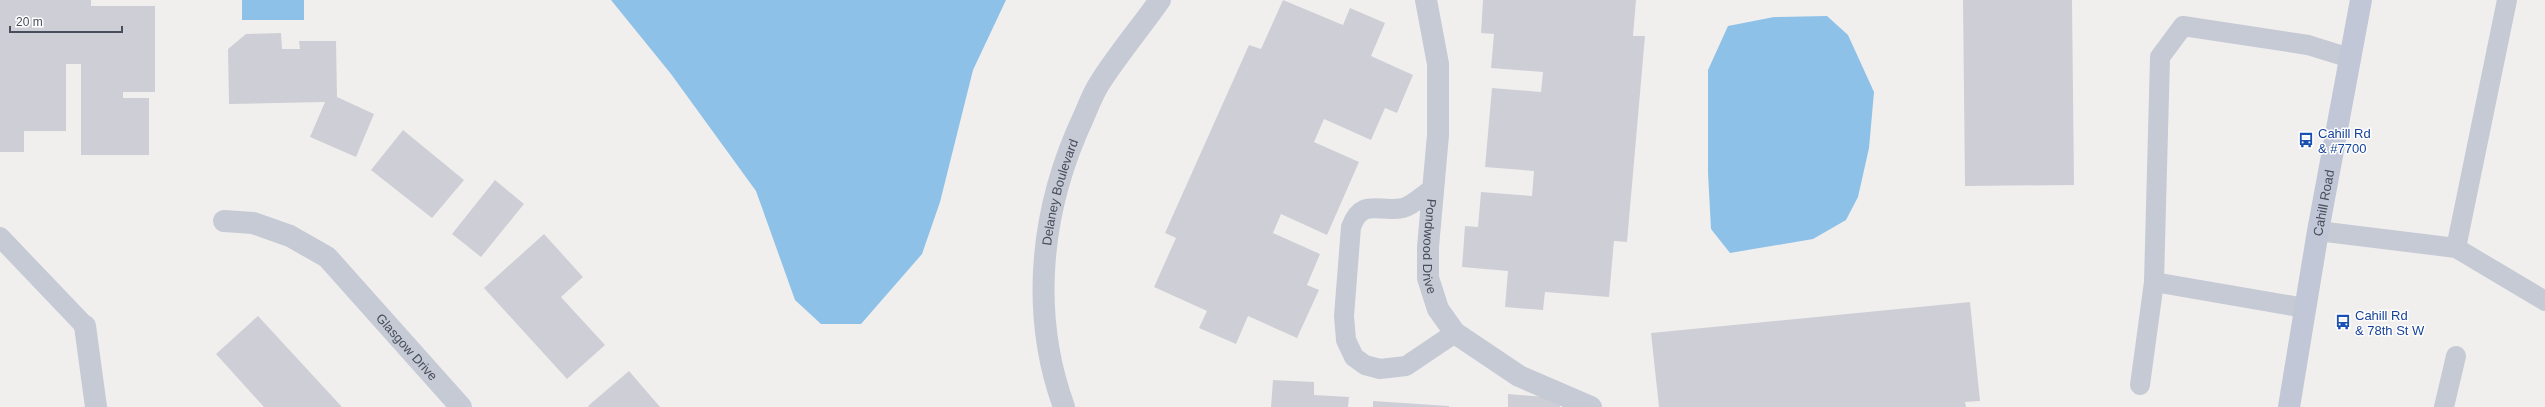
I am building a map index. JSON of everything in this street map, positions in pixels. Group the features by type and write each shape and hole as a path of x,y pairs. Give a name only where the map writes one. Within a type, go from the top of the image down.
{"street":[{"name":"Delaney Boulevard","path":"1064,407 1057,387 1043,309 1046,231 1067,152 1100,81 1160,0"},
{"name":"Pondwood Drive","path":"1426,0 1438,64 1438,135 1432,190 1428,278 1438,309 1455,333 1519,376 1591,407"},
{"name":"Cahill Road","path":"2288,407 2318,231 2361,0"},
{"name":"Glasgow Drive","path":"224,221 253,223 290,236 327,257 354,285 461,407"},
{"path":"85,326 96,407"}],"lane":[{"path":"2456,248 2507,0"},
{"path":"2140,385 2154,282 2160,57 2183,26 2308,44 2350,58"},
{"path":"1432,190 1404,208 1366,208 1355,215 1351,227 1344,316 1346,340 1354,357 1365,365 1380,369 1406,366 1455,333"},
{"path":"2318,231 2456,248 2545,301"},
{"path":"0,237 85,326"},
{"path":"2154,282 2305,308"},
{"path":"2444,407 2456,356"}],"water":[{"path":"242,0 304,0 304,20 242,20"},
{"path":"611,0 1006,0 973,70 940,202 922,254 861,324 821,324 795,300 756,191 671,74"},
{"path":"1827,16 1848,35 1874,92 1869,148 1858,197 1846,220 1813,239 1730,253 1711,229 1708,173 1708,70 1728,26 1774,17"}],"building":[{"path":"0,0 91,0 91,6 155,6 155,92 123,92 123,98 149,98 149,155 81,155 81,64 66,64 66,131 24,131 24,152 0,152"},
{"path":"1283,0 1343,25 1350,8 1385,23 1371,56 1413,75 1397,113 1385,108 1371,140 1324,119 1314,142 1359,162 1327,235 1281,214 1273,233 1320,254 1307,285 1319,290 1297,338 1248,316 1236,344 1199,328 1207,311 1154,287 1176,238 1165,233 1249,45 1261,49"},
{"path":"1483,0 1636,0 1633,36 1645,36 1627,242 1614,241 1609,297 1545,292 1543,310 1505,307 1508,271 1462,267 1465,226 1478,227 1481,192 1532,196 1534,171 1485,167 1492,88 1541,92 1543,72 1491,68 1494,34 1481,33"},
{"path":"1963,0 2072,0 2074,185 1965,186"},
{"path":"281,33 282,49 300,49 299,41 336,41 337,97 374,114 356,157 310,137 325,102 229,104 228,49 246,34"},
{"path":"403,130 464,180 432,218 371,170"},
{"path":"495,180 524,204 481,257 452,234"},
{"path":"544,234 583,277 561,297 605,345 567,379 484,288"},
{"path":"1970,302 1980,401 1965,402 1966,407 1659,407 1651,333"},
{"path":"258,316 342,407 264,407 216,354"},
{"path":"629,371 660,407 588,406"},
{"path":"1273,380 1314,382 1314,395 1349,397 1348,407 1271,407"},
{"path":"1508,394 1560,398 1560,407 1508,407"},
{"path":"1373,401 1449,406 1449,407 1373,407"}],"place":[{"name":"Cahill Rd & #7700","path":"2306,140"},
{"name":"Cahill Rd & 78th St W","path":"2343,322"}]}
